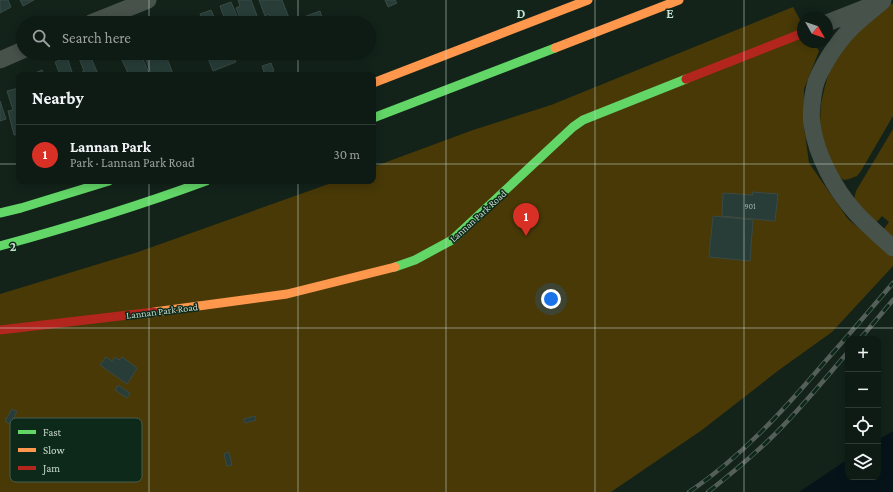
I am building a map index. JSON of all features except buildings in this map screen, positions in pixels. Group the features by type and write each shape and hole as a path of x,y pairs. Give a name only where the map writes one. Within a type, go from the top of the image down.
{"main road":[{"path":"376,82 588,0"},
{"path":"376,117 678,0"},
{"name":"Lannan Park Road","path":"0,330 182,309 288,294 394,267 414,260 452,240 565,134 583,120 797,35"},
{"path":"0,214 99,184"},
{"path":"0,246 137,206 198,184"}],"street":[{"path":"108,16 148,0"},
{"path":"833,21 883,0"},
{"path":"883,0 856,24 837,44 824,65 816,82 812,101 812,123 817,145 827,170 838,190 855,212 893,248"},
{"path":"0,60 16,53"}],"shaded area":[{"path":"893,3 893,116 861,171 857,176 844,180 839,177 834,169 822,137 820,121 821,103 825,86 830,69 848,41 878,14"},
{"path":"793,7 797,14 797,48 817,48 819,51 804,89 804,127 809,163 848,219 893,257 893,266 832,332 779,370 702,430 611,492 0,492 0,294 138,252 329,184 376,184 376,166 473,130 551,105"},
{"path":"893,129 893,238 883,230 889,222 882,216 876,223 854,199 856,191"},
{"path":"893,431 893,492 799,492 845,461 845,480 881,480 881,438"}],"railway":[{"path":"689,492 744,449 777,416 893,283"},
{"path":"863,336 893,300"},
{"path":"708,492 770,439 845,355"}],"traffic: fast":[{"path":"376,117 555,48"},
{"path":"395,267 415,260 452,240 573,127 583,120 686,79"},
{"path":"0,213 99,184"},
{"path":"0,246 104,216 198,184"}],"traffic: slow":[{"path":"376,82 588,0"},
{"path":"555,48 679,0"},
{"path":"154,312 287,294 395,267"}],"traffic: jam":[{"path":"686,79 797,35"},
{"path":"0,330 154,312"}],"place":[{"name":"Lannan Park","path":"526,236"}]}
